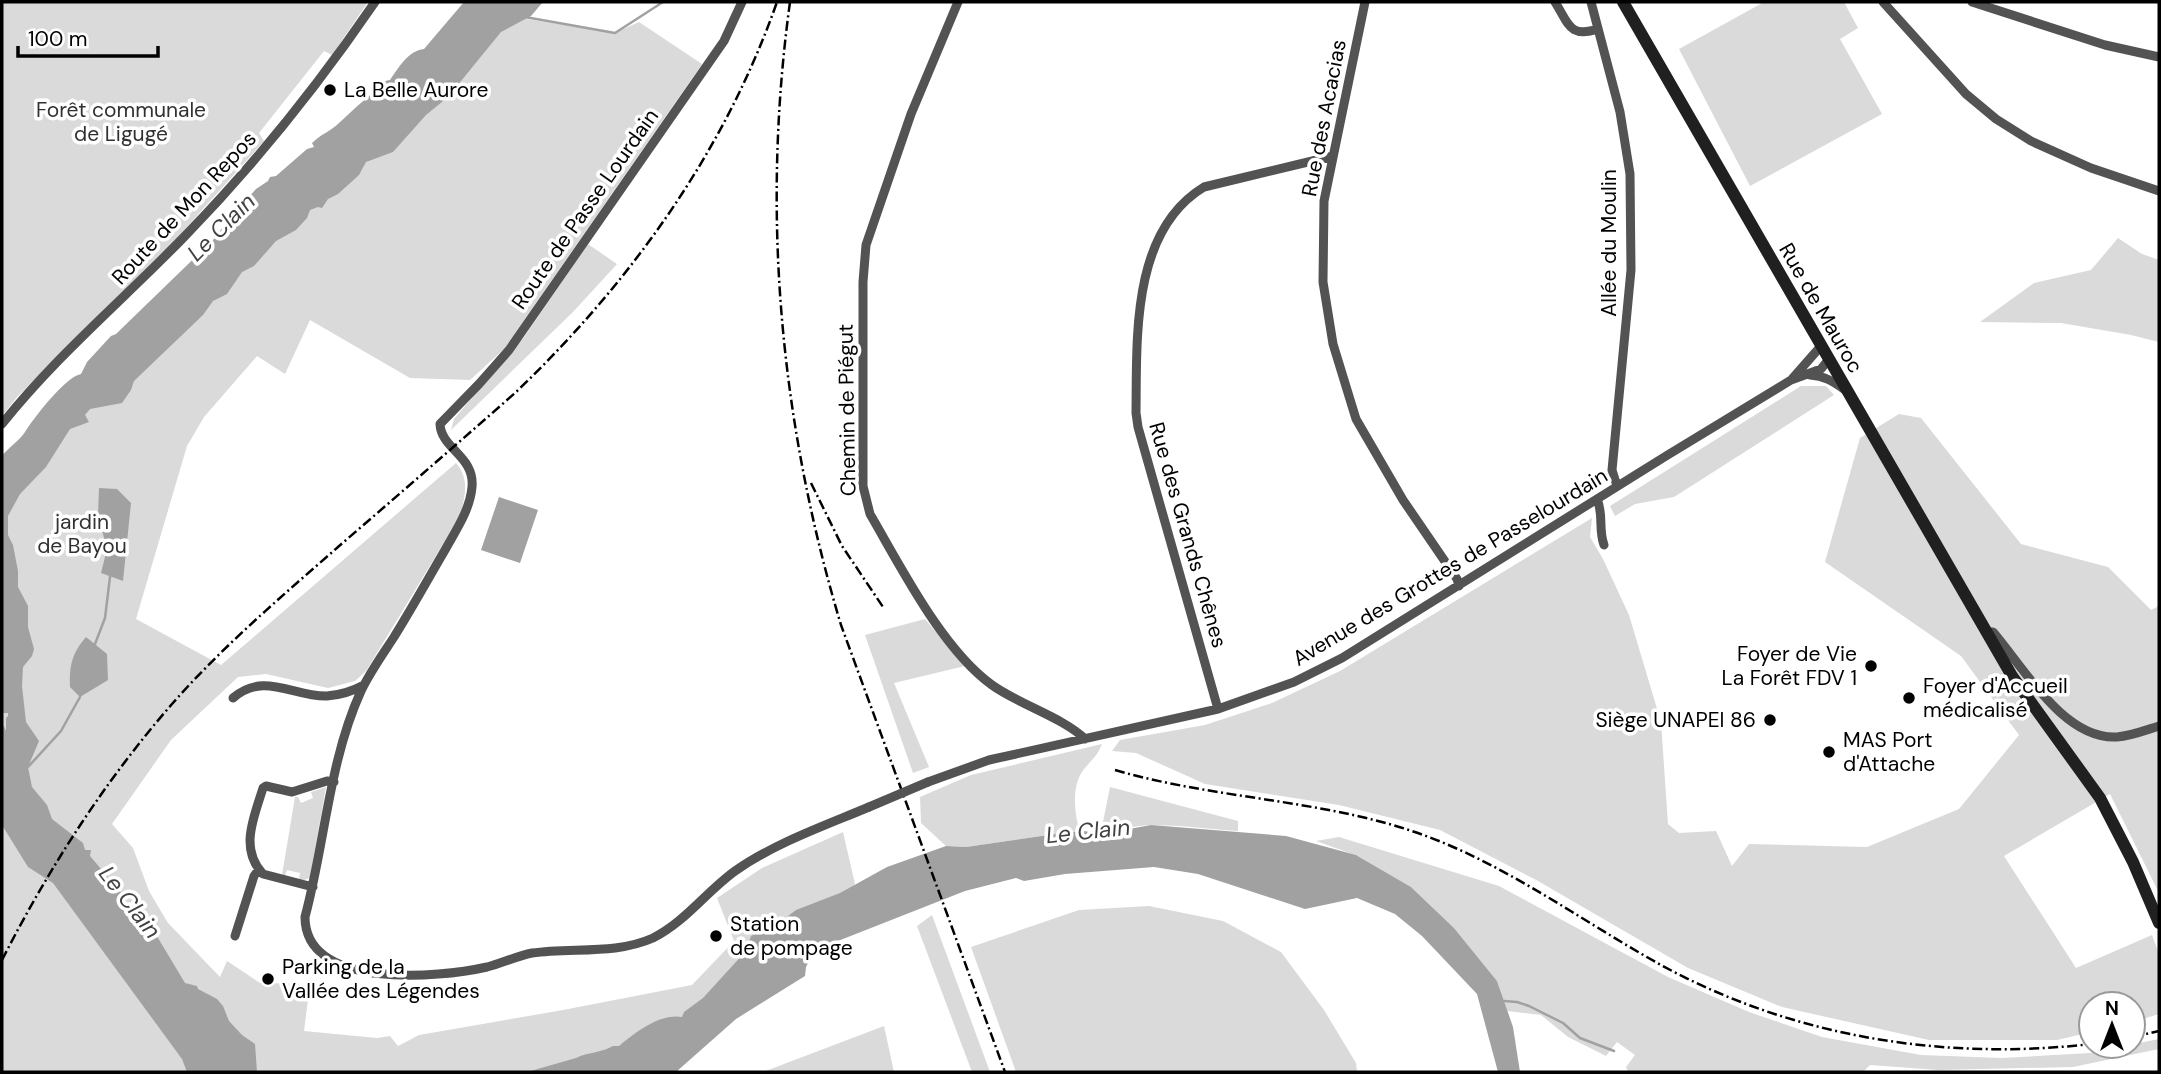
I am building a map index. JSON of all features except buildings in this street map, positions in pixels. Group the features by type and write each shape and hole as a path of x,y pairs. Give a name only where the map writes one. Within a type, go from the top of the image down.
{"street":[{"name":"Route de Mon Repos","path":"2,424 34,385 158,264 233,184 310,95 375,2"},
{"name":"Route de Passe Lourdain","path":"440,424 509,350 724,41 742,2"},
{"name":"Chemin de Piégut","path":"958,2 911,114 866,245 863,486 870,514 932,618 970,665 993,686 1085,739"},
{"name":"Rue des Acacias","path":"1365,2 1324,201 1323,282 1333,344 1356,419 1459,586"},
{"path":"1555,2 1576,32 1583,34 1598,29"},
{"name":"Allée du Moulin","path":"1591,2 1620,111 1630,174 1631,270 1612,470 1617,486"},
{"name":"Rue de Mauroc","path":"1623,2 2012,676 2100,798 2133,862 2159,923"},
{"path":"1883,2 1966,94 1996,119 2031,141 2091,168 2159,191"},
{"path":"1972,2 2105,45 2159,57"},
{"name":"Rue des Grands Chênes","path":"1218,709 1138,427 1137,324 1152,254 1162,231 1190,196 1204,187 1333,156"},
{"name":"Avenue des Grottes de Passelourdain","path":"1791,380 1821,346"},
{"name":"Avenue des Grottes de Passelourdain","path":"440,424 441,431 469,465 472,473 469,506 409,613 364,685 348,724 305,917 310,942 317,951 336,963 366,972 441,973 487,967 531,954 628,946 654,937 677,923 734,872 754,859 940,776 989,760 1218,709 1294,682 1342,658 1791,380 1821,369 1829,359"},
{"path":"1808,375 1821,376 1846,391"},
{"path":"1597,499 1602,512 1601,536 1604,545"},
{"path":"1987,632 1993,632 2054,707 2086,732 2114,737 2159,726"},
{"path":"233,698 243,689 260,685 326,696 364,685"},
{"path":"313,887 263,874 248,836 263,788 266,786 292,792 327,781 334,782"},
{"path":"235,936 254,876 259,869"}],"green space":[{"name":"Forêt communale de Ligugé","path":"2,2 368,2 332,55 324,51 259,133 264,141 176,239 17,397 2,416"},
{"path":"1764,2 1844,2 1858,28 1840,39 1882,114 1750,186 1679,49"},
{"name":"jardin de Bayou","path":"495,14 615,33 639,22 702,64 504,349 470,380 410,378 310,320 285,374 257,356 204,417 187,446 136,619 221,665 456,463 465,482 460,516 366,671 355,681 328,688 266,674 238,677 171,740 112,824 133,848 149,891 168,923 220,977 227,961 260,983 310,984 304,1031 377,1038 390,1036 398,1046 419,1035 692,985 734,941 717,898 762,868 843,832 855,884 671,1072 2,1072 2,514 30,462"},
{"path":"2118,238 2142,254 2159,260 2159,342 2061,323 1980,322 2034,283 2091,270"},
{"path":"588,244 617,264 573,312 451,430 454,419 524,337"},
{"path":"1801,386 1826,386 1834,395 1674,497 1635,504 1615,516 1610,506"},
{"path":"1899,414 1921,418 2021,544 2108,567 2151,610 2159,606 2159,893 2110,794 2004,856 2076,968 2152,935 2159,954 2159,1014 2147,1018 2147,990 2077,990 2077,1035 2057,1040 1929,1040 1782,1007 1688,968 1538,881 1440,830 1339,805 1205,784 1136,753 1112,751 1120,740 1205,725 1272,703 1340,671 1592,518 1590,537 1629,615 1661,722 1668,824 1679,833 1716,831 1732,866 1749,844 1867,847 1959,809 2019,735 1961,656 1825,562 1860,438"},
{"path":"925,619 965,666 894,683 929,767 913,773 865,635"},
{"path":"1102,744 1082,772 1076,786 1080,833 966,847 946,846 921,823 920,797 971,775"},
{"path":"326,787 310,878 301,881 300,873 287,870 285,876 282,875 295,797 298,797 301,803 313,798 311,792"},
{"path":"1110,787 1238,821 1238,831 1150,825 1101,832"},
{"path":"1339,837 1499,886 1668,977 1749,1012 1822,1037 1921,1055 2002,1058 2077,1054 2077,1060 2106,1060 2073,1067 1939,1070 1870,1065 1863,1072 1628,1072 1626,1067 1635,1055 1617,1042 1606,1056 1568,1037 1541,1015 1507,1011 1497,981 1454,928 1411,887 1358,856 1316,841"},
{"path":"1149,906 1223,921 1281,952 1324,1010 1356,1063 1357,1072 1016,1072 971,947 1079,910"},
{"path":"932,915 990,1072 972,1072 917,926"},
{"path":"884,1026 894,1072 763,1072"},
{"path":"2159,1039 2159,1049 2147,1052 2147,1041"}],"shaded area":[{"path":"464,2 543,2 531,16 501,32 448,97 426,115 393,152 366,162 359,175 338,194 328,199 322,208 310,210 307,218 296,230 276,241 254,266 242,272 227,294 213,301 203,315 134,381 122,403 90,409 85,415 89,422 70,429 46,467 20,494 8,516 8,535 13,545 18,571 18,587 28,606 28,627 34,649 23,667 22,686 26,722 39,741 28,767 32,787 47,805 52,819 83,843 85,850 91,850 90,856 124,896 124,901 155,933 185,983 197,986 217,999 229,1021 255,1044 257,1072 187,1072 182,1059 53,883 28,867 2,825 2,722 6,731 8,713 2,713 2,456 23,435 58,390 81,374 87,362 111,336 213,240 256,189 270,177 276,176 307,149 314,147 312,143 315,140 336,126 382,82 390,80 409,56 424,49"},
{"path":"99,488 117,489 131,503 123,581 101,573 107,549 98,515"},
{"path":"499,497 538,510 520,563 481,550"},
{"path":"86,637 107,654 108,680 80,697 70,687 70,673 72,660"},
{"path":"1151,825 1286,836 1356,855 1411,887 1454,928 1497,981 1513,1027 1520,1072 1498,1072 1477,994 1422,936 1395,914 1357,898 1305,909 1198,874 1154,867 1065,874 1024,881 1016,878 965,891 815,950 806,967 805,976 736,1019 676,1072 527,1072 619,1046 657,1021 682,1017 745,952 751,936 776,925 796,910 840,893 887,867 946,846 966,847 1055,834 1084,831 1095,833"}],"waterway":[{"path":"525,17 615,33 663,2"},
{"path":"95,644 105,618 110,577"},
{"path":"28,767 61,731 80,697"},
{"path":"1504,1001 1529,1006 1563,1023 1580,1038 1614,1051"}],"railway":[{"path":"2,960 79,827 123,764 172,704 231,642 515,393 597,307 669,213 701,163 730,111 777,2"},
{"path":"790,2 781,81 777,238 790,394 803,472 841,625 1005,1072"},
{"path":"811,483 842,546 883,607"},
{"path":"1115,770 1196,788 1319,808 1400,827 1439,841 1497,868 1661,965 1711,990 1816,1026 1870,1038 1925,1045 1980,1049 2077,1045"},
{"path":"2147,1034 2159,1031"}],"place":[{"name":"La Belle Aurore","path":"330,90"},
{"name":"Foyer de Vie La Forêt FDV 1","path":"1871,666"},
{"name":"Foyer d'Accueil médicalisé","path":"1909,698"},
{"name":"Siège UNAPEI 86","path":"1770,720"},
{"name":"MAS Port d'Attache","path":"1829,752"},
{"name":"Station de pompage","path":"716,936"},
{"name":"Parking de la Vallée des Légendes","path":"268,979"}],"water label":[{"name":"Le Clain","path":"221,227"},
{"name":"Le Clain","path":"1088,831"},
{"name":"Le Clain","path":"130,902"}]}
